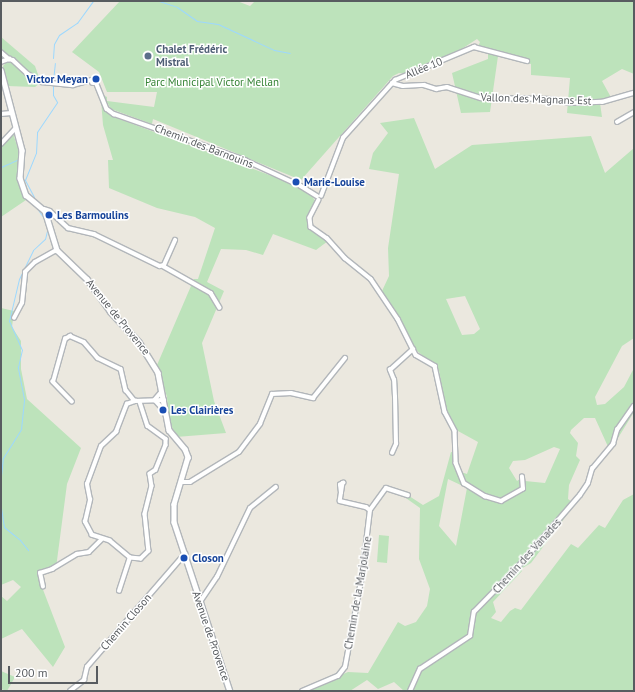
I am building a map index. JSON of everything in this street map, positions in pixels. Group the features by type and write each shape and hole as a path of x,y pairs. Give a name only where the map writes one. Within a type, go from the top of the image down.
{"street":[{"name":"Allée 10","path":"319,198 343,138 398,78 474,47 527,61"},
{"name":"Chemin des Barnouins","path":"1,52 34,79 42,82 73,85 93,82 100,90 108,109 114,114 245,160 301,186 319,198"},
{"path":"1,62 9,59"},
{"path":"1,70 15,129 22,150 20,178 23,187 31,200 44,209 50,211 68,228 94,234 140,258 163,266 211,293 220,308"},
{"name":"Vallon des Magnans Est","path":"392,83 403,86 424,85 436,89 447,87 470,95 489,98 552,99 570,103 602,102 634,93"},
{"path":"1,114 11,112"},
{"path":"617,122 634,112"},
{"path":"1,144 15,129"},
{"path":"319,198 310,218 311,227 327,238 345,258 374,283 398,319 416,355 435,366 438,372 445,412 455,431 456,463 464,483 485,496 501,501 523,489 522,477"},
{"name":"Avenue de Provence","path":"44,209 57,250 87,278 110,311 139,342 158,374 163,391 169,430 185,449 188,457 172,513 230,691"},
{"path":"163,266 175,240"},
{"path":"14,318 22,303 25,272 35,262 57,250"},
{"path":"72,402 54,382 65,339 70,336 78,337 98,358 121,370 126,390 135,401"},
{"path":"392,453 396,444 395,397 394,380 390,370 413,348"},
{"path":"181,482 190,482 244,447 249,436 260,424 272,394 291,392 313,398 345,358"},
{"path":"155,400 163,391"},
{"path":"155,400 161,405 166,413"},
{"path":"140,402 148,426 166,439 166,445 156,470 150,474 152,486 145,514 149,551 141,559 130,558 110,541 101,540 92,535 85,522 90,500 87,484 101,446 116,432 126,404 135,401 164,400"},
{"name":"Chemin des Vanades","path":"410,691 420,669 470,636 474,612 580,495 588,484 593,467 612,446 617,430 634,406"},
{"path":"200,602 217,577 250,508 276,486"},
{"path":"341,493 340,501 366,507 370,510 386,488 408,494"},
{"name":"Chemin de la Marjolaine","path":"302,691 338,676 345,667 362,576 370,510"},
{"path":"43,587 40,572 52,569 77,554 88,552 101,540"},
{"name":"Chemin Closon","path":"70,691 86,679 87,667 186,554"},
{"path":"119,591 130,558"}],"green space":[{"name":"Parc Municipal Victor Mellan","path":"120,1 237,1 250,6 255,1 634,1 634,74 622,69 602,81 613,101 600,103 602,117 567,113 570,78 531,75 531,64 498,56 490,112 461,113 452,73 488,59 488,53 477,49 480,42 477,39 460,50 405,74 399,73 393,76 301,180 153,119 152,124 111,109 103,95 107,97 107,101 154,107 157,92 107,92 99,72 72,52"},
{"path":"1,37 35,66 40,80 1,51"},
{"path":"7,62 13,62 28,77 40,83 35,87 7,86 3,66"},
{"path":"101,100 106,110 114,117 288,182 311,194 315,201 308,219 309,227 328,241 316,250 273,234 263,255 246,250 221,249 207,282 224,291 202,343 214,401 226,433 176,437 168,417 167,397 157,365 194,279 198,279 215,228 195,217 157,208 109,188 108,160 113,160 103,125"},
{"path":"414,118 435,169 472,145 591,136 605,173 634,148 634,338 622,346 595,397 597,405 605,404 624,387 634,368 634,412 610,451 595,418 584,418 571,430 570,433 578,443 576,456 580,460 569,485 568,499 575,504 531,563 521,569 522,571 493,602 496,612 491,618 501,622 510,611 515,608 521,610 571,544 578,548 599,525 605,528 623,500 634,494 634,691 404,691 394,682 378,689 367,680 350,691 304,691 348,672 368,673 398,622 405,626 416,622 427,606 430,589 419,559 420,508 403,496 406,494 423,505 439,496 451,452 456,453 461,472 467,474 478,442 458,431 446,412 439,370 415,349 382,291 389,276 388,248 399,174 369,169 373,153 388,133 380,123","holes":["465,296 480,329 474,334 462,335 446,299","554,447 560,449 545,483 525,481 524,476 517,481 509,468 513,461 525,460","448,479 467,488 456,546 439,526"]},
{"path":"13,133 19,152 18,182 26,200 1,217 1,146"},
{"path":"1,308 14,311 12,327 21,341 21,369 27,399 81,448 67,484 56,568 37,574 65,647 53,667 22,629 1,639 1,596 7,601 21,587 13,580 1,585"},
{"path":"379,535 389,536 387,563 377,562"},
{"path":"1,671 15,677 7,691 1,689"}],"waterway":[{"path":"53,58 54,44 59,35 77,23 93,1"},
{"path":"159,1 177,7 197,21 218,24 274,50 290,53"},
{"path":"53,81 55,63"},
{"path":"34,197 25,180 36,153 37,132 57,102 53,95 53,85"},
{"path":"1,167 19,159"},
{"path":"34,204 46,221"},
{"path":"1,476 3,458 21,429 24,399 18,367 22,350 9,321 19,279 33,250 45,239 48,227"},
{"path":"1,479 1,496"},
{"path":"1,508 4,527 20,540 28,550"}],"place":[{"name":"Chalet Frédéric Mistral","path":"148,56"},
{"name":"Victor Meyan","path":"96,79"},
{"name":"Marie-Louise","path":"296,182"},
{"name":"Les Barmoulins","path":"49,215"},
{"name":"Les Clairières","path":"163,410"},
{"name":"Closon","path":"184,558"}]}
